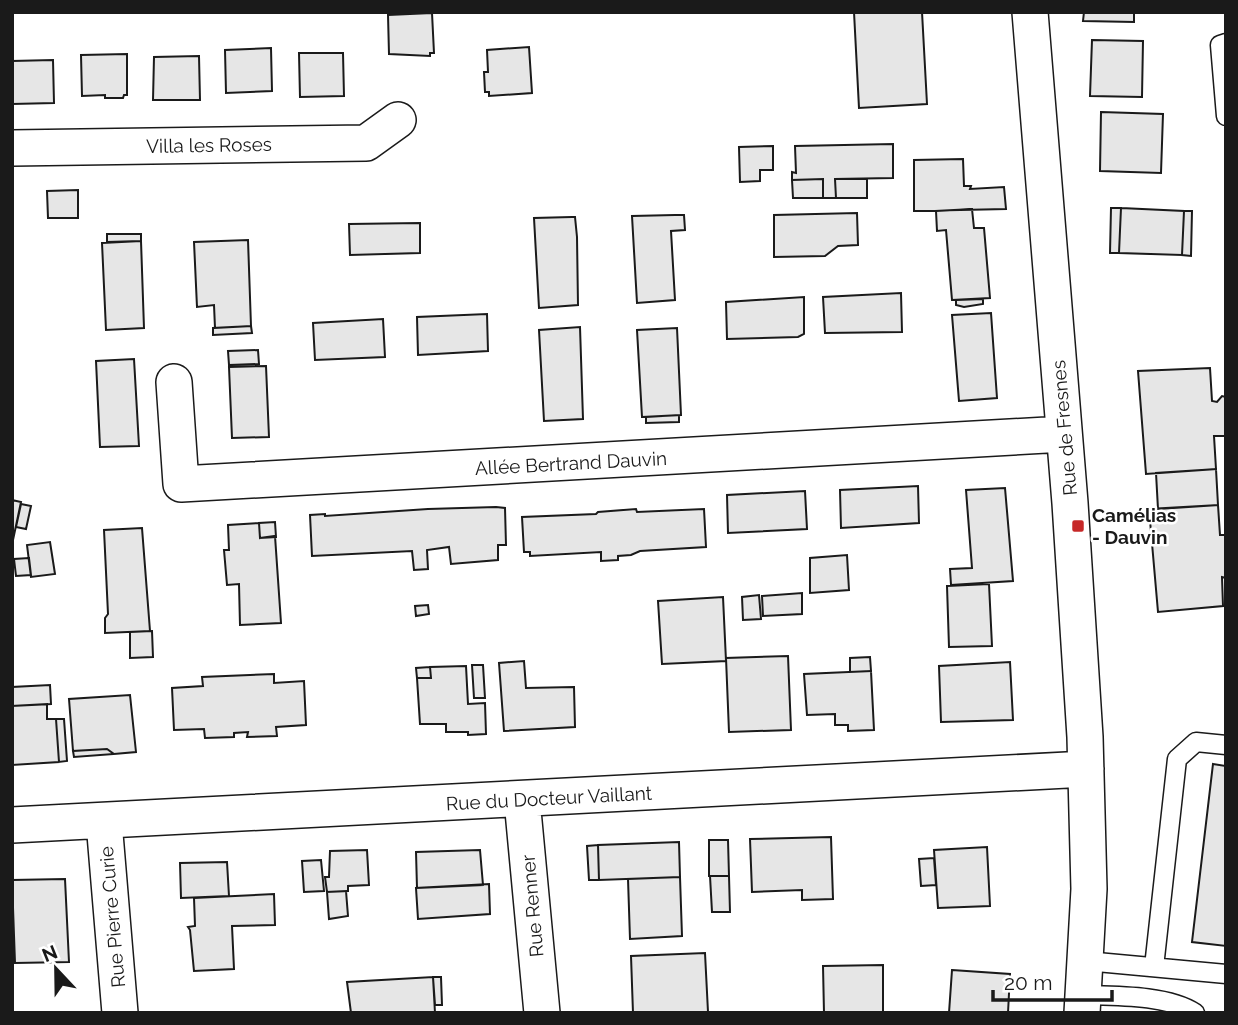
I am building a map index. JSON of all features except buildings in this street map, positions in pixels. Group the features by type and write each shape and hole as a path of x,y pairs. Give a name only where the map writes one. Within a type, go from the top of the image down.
{"street":[{"name":"Rue de Fresnes","path":"1030,12 1064,435 1086,769 1089,889 1084,990"},
{"name":"Villa les Roses","path":"12,148 366,144 398,120"},
{"name":"Allée Bertrand Dauvin","path":"174,382 181,484 1064,435"},
{"name":"Rue du Docteur Vaillant","path":"12,825 1086,769"},
{"name":"Rue Renner","path":"523,800 542,1013"},
{"name":"Rue Pierre Curie","path":"104,822 120,1013"}],"lane":[{"path":"1226,43 1220,45 1226,116"},
{"path":"1154,967 1177,759 1196,742 1226,745"},
{"path":"1084,990 1154,967 1226,974"},
{"path":"1084,990 1182,1004 1195,1013"}],"place":[{"name":"Camélias - Dauvin","path":"1078,526"}]}
